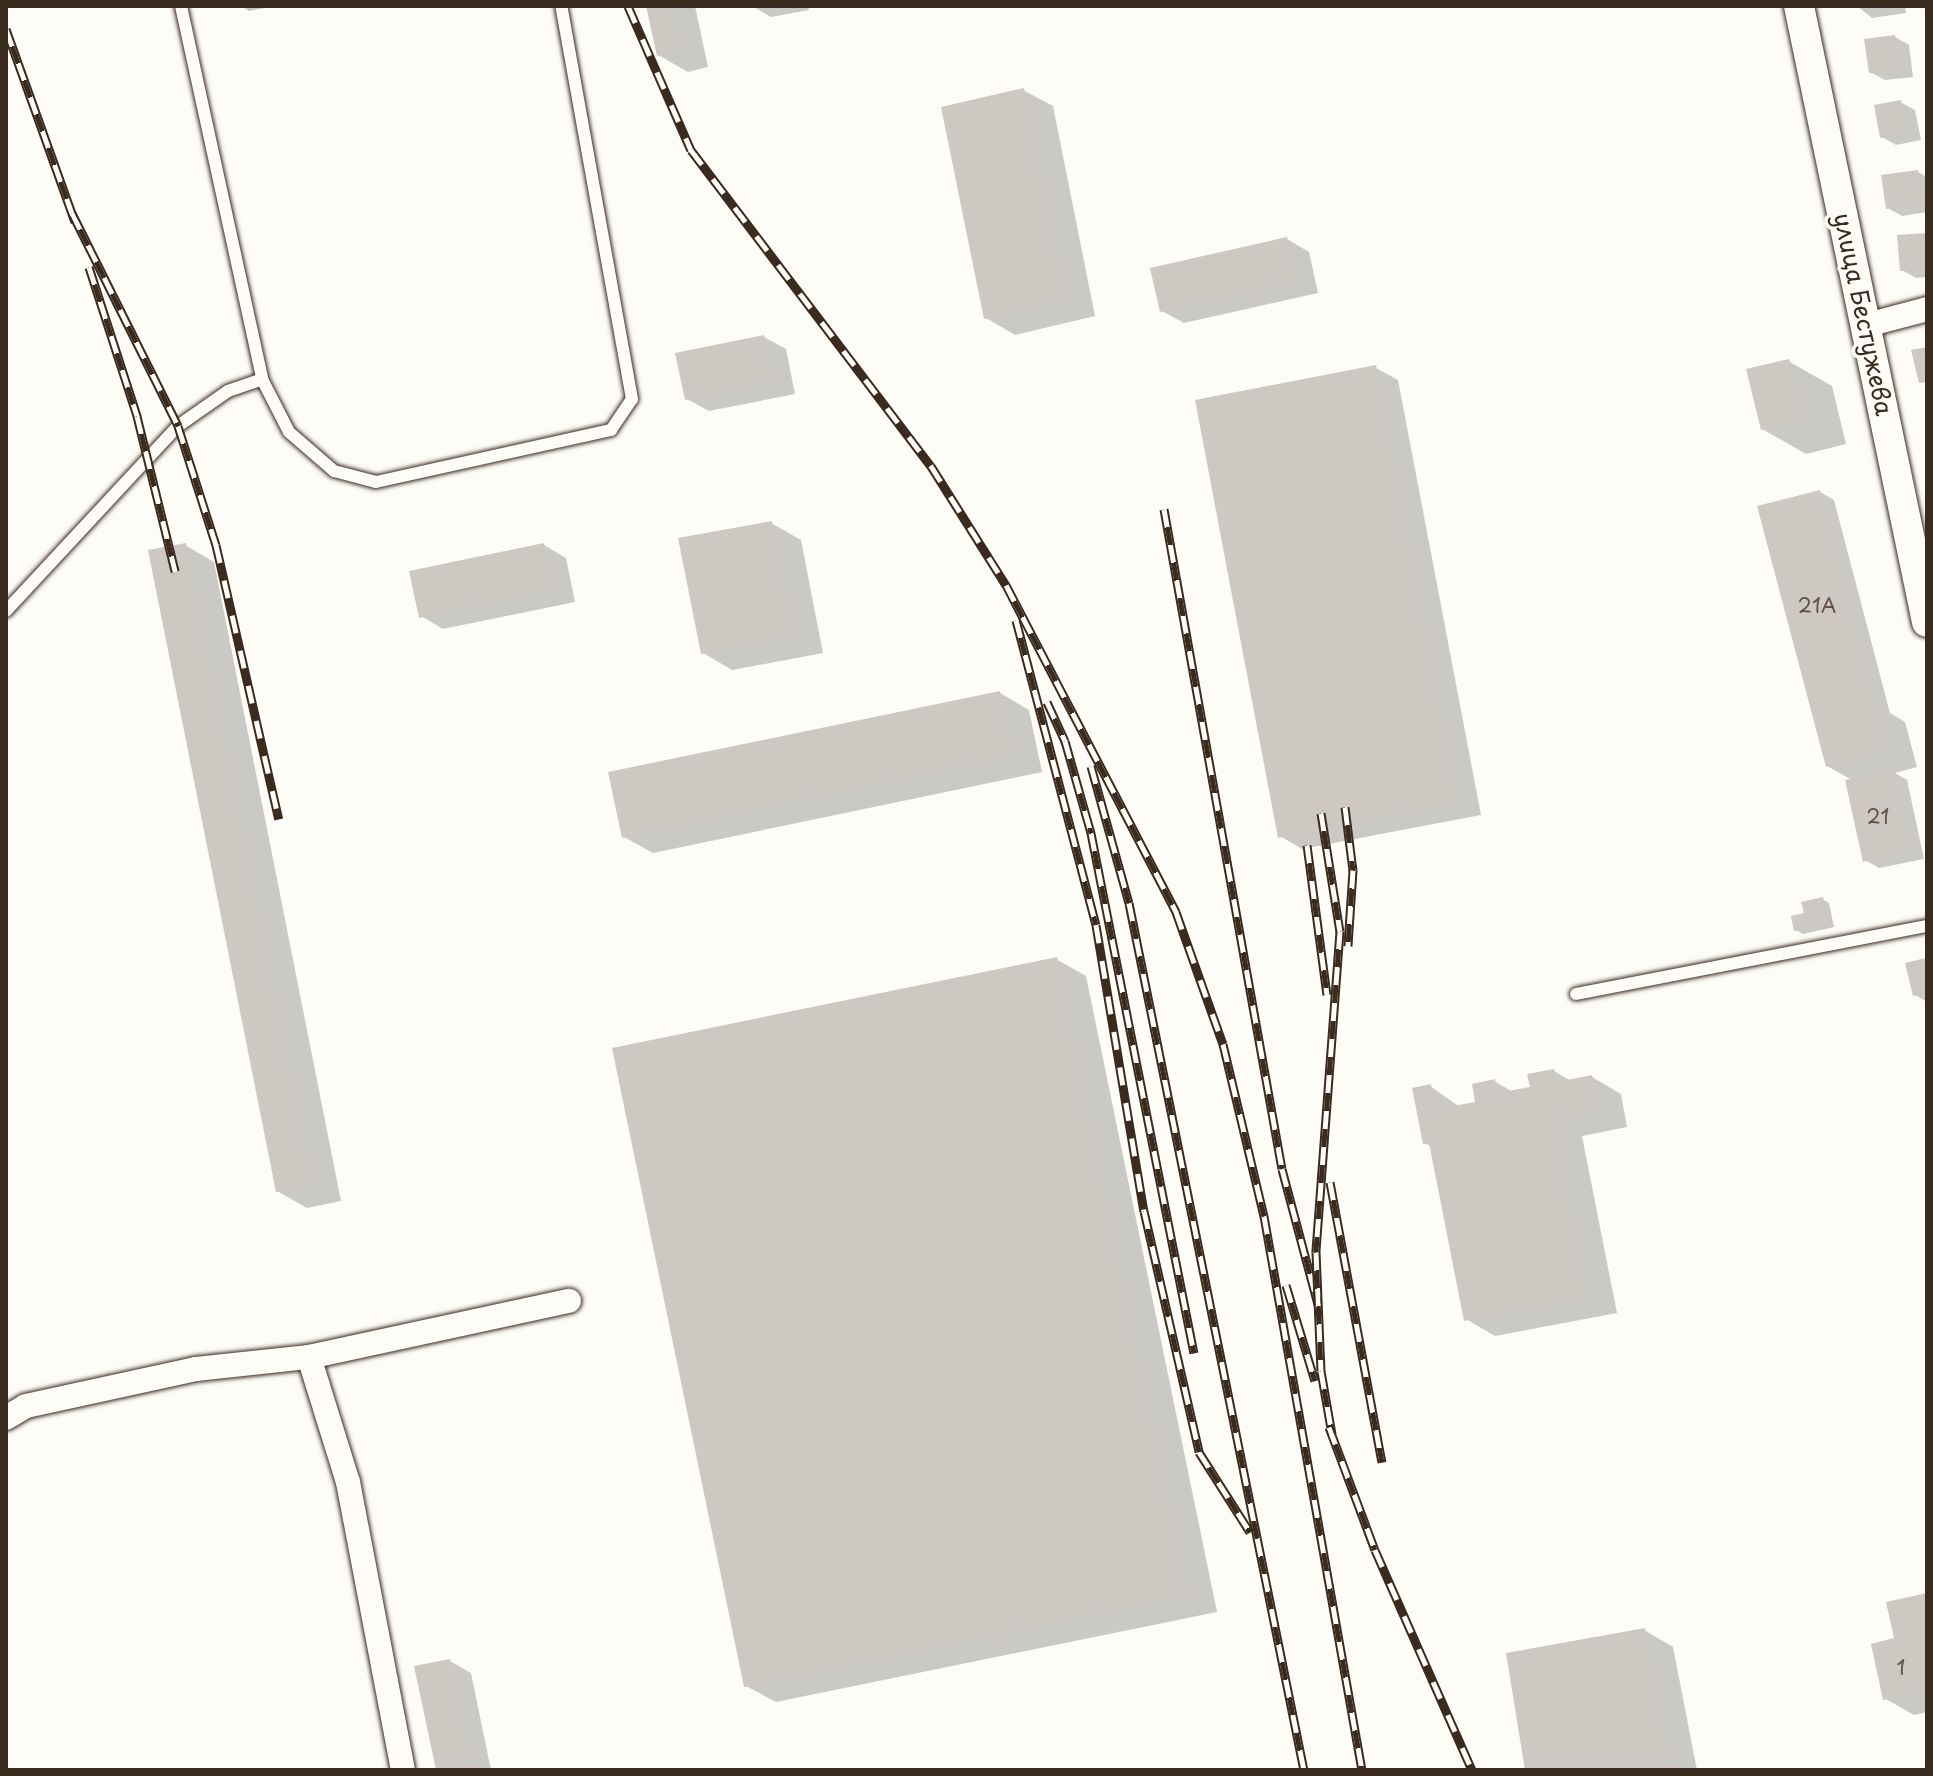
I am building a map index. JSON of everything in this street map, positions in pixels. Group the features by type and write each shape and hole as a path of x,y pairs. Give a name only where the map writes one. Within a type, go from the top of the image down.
{"street":[{"name":"улица Бестужева","path":"1799,6 1927,622"},
{"path":"1867,325 1927,309"},
{"path":"6,1418 26,1406 196,1369 309,1357 569,1301"},
{"path":"309,1357 348,1482 403,1770"}],"lane":[{"path":"181,6 262,379 289,432 334,471 376,482 611,430 632,399 561,6"},
{"path":"8,605 178,426 228,391 262,379"},
{"path":"1576,994 1927,926"}],"building":[{"path":"646,6 670,6 680,51 657,56"},
{"path":"1895,35 1900,69 1869,73 1864,39"},
{"path":"1024,88 1067,300 984,319 941,107"},
{"path":"1901,100 1907,133 1880,138 1874,105"},
{"path":"1918,170 1923,203 1886,209 1881,175"},
{"path":"1927,233 1927,269 1900,271 1897,235"},
{"path":"1287,237 1297,281 1160,312 1150,268"},
{"path":"764,335 774,382 685,400 675,353"},
{"path":"1927,347 1927,382 1919,383 1911,350"},
{"path":"1789,359 1803,420 1761,430 1746,369"},
{"path":"1376,365 1460,803 1278,838 1195,400"},
{"path":"1820,490 1889,751 1826,767 1757,506"},
{"path":"772,521 794,637 701,654 678,538"},
{"path":"186,543 313,1185 276,1192 148,550"},
{"path":"544,543 554,590 419,618 409,571"},
{"path":"1000,691 1014,756 622,838 608,772"},
{"path":"1893,770 1911,851 1863,862 1845,780"},
{"path":"1823,897 1829,924 1794,931 1791,916 1804,913 1801,902"},
{"path":"1057,957 1189,1596 744,1687 612,1048"},
{"path":"1926,958 1927,993 1913,996 1905,963"},
{"path":"1554,1069 1557,1082 1592,1075 1599,1111 1553,1120 1588,1297 1464,1321 1429,1143 1423,1144 1412,1088 1431,1084 1436,1109 1475,1102 1472,1084 1495,1079 1497,1093 1530,1087 1527,1074"},
{"path":"1927,1593 1927,1690 1883,1700 1871,1644 1894,1638 1886,1602"},
{"path":"1645,1628 1672,1770 1525,1770 1506,1653"},
{"path":"450,1659 472,1768 436,1770 414,1666"}],"railway":[{"path":"628,6 691,150 931,466 1006,585 1176,912 1223,1044 1264,1216 1362,1770"},
{"path":"6,29 75,222"},
{"path":"72,213 178,426 216,545 279,819"},
{"path":"89,267 137,416 175,571"},
{"path":"1164,509 1282,1169 1318,1304"},
{"path":"1016,620 1096,925 1144,1211 1199,1452 1250,1532"},
{"path":"1047,702 1065,741 1091,833 1194,1353"},
{"path":"1091,766 1129,903 1304,1770"},
{"path":"1345,807 1353,870 1348,946"},
{"path":"1321,813 1340,931 1316,1252 1321,1371 1332,1434"},
{"path":"1307,845 1327,995"},
{"path":"1330,1182 1382,1462"},
{"path":"1286,1285 1315,1381"},
{"path":"1329,1427 1375,1550 1472,1770"}]}
